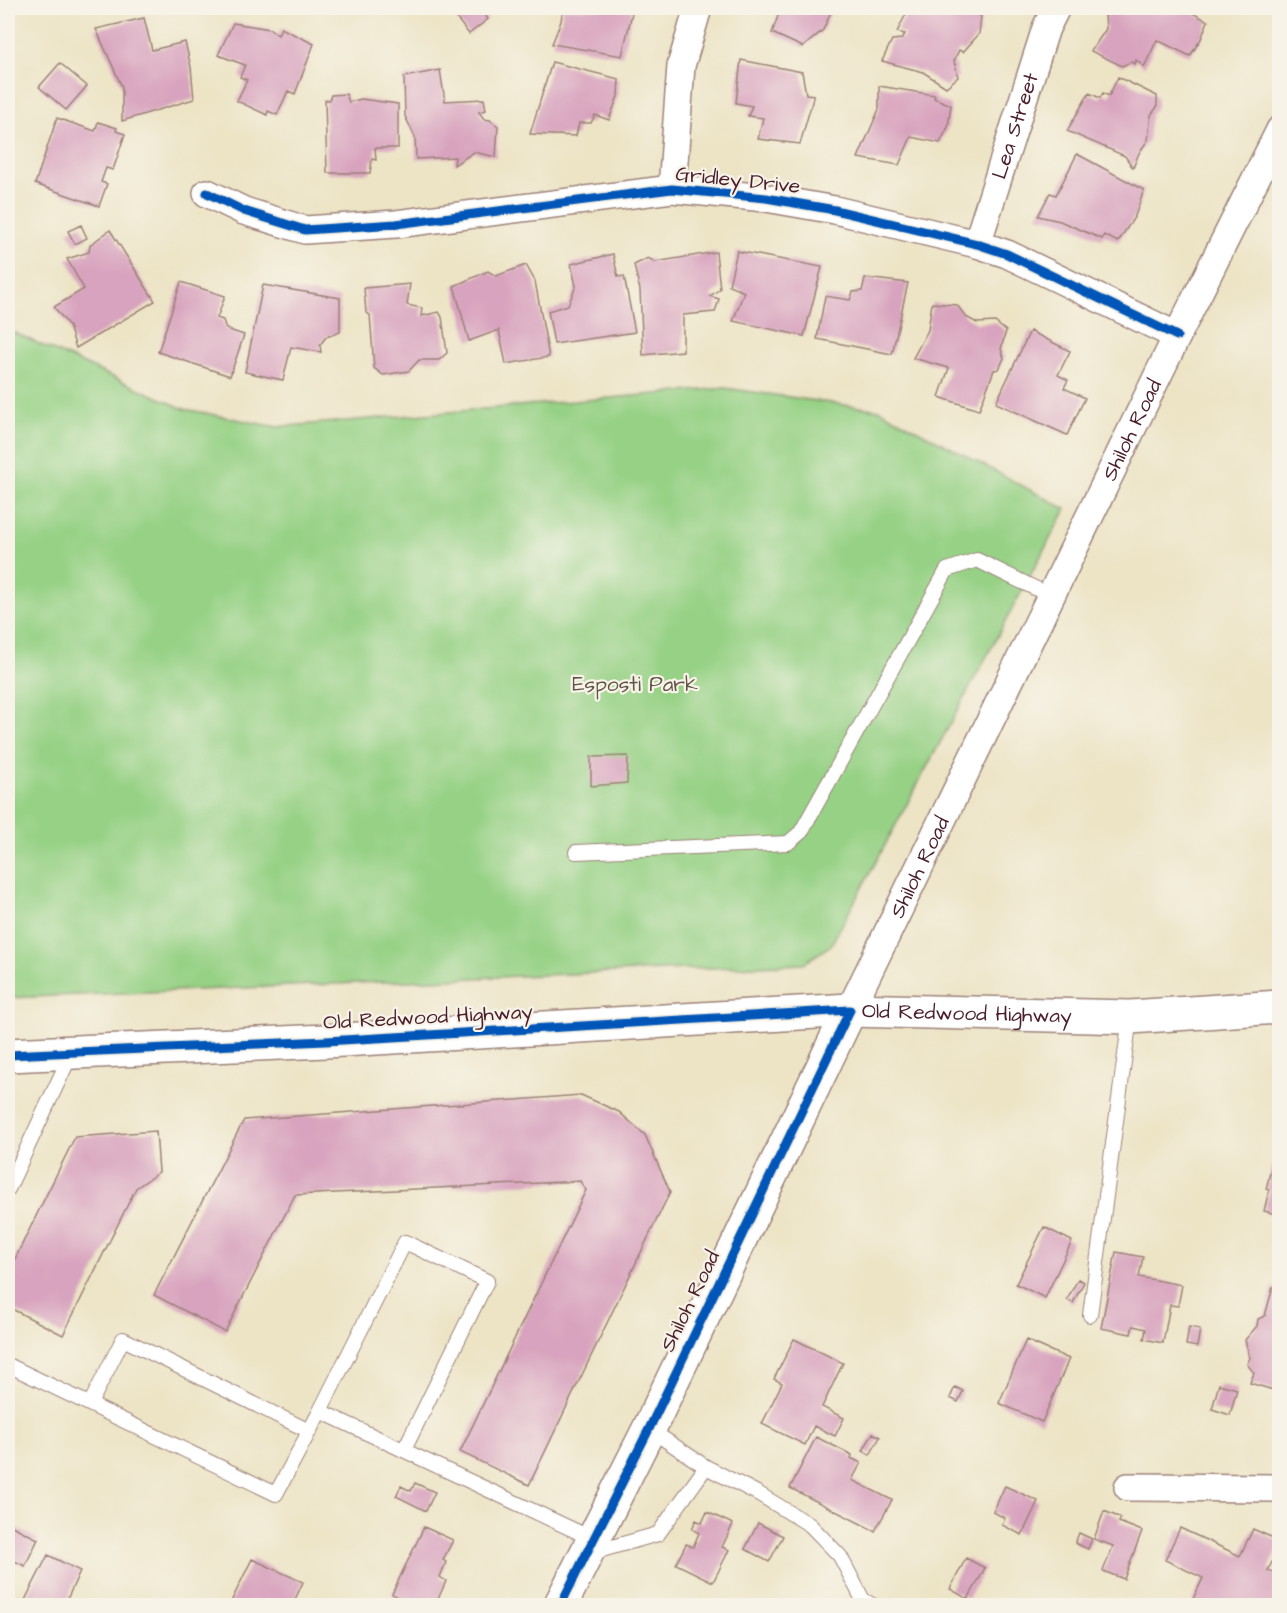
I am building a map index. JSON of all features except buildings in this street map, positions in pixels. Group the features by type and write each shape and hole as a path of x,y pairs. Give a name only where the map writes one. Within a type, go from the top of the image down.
{"main road":[{"name":"Old Redwood Highway","path":"8,1055 326,1041 850,1010 1130,1017 1280,1007"},
{"name":"Shiloh Road","path":"560,1605 649,1429 850,1010"}],"street":[{"path":"672,189 681,66 698,8"},
{"name":"Lea Street","path":"977,244 1046,28 1056,8"},
{"name":"Shiloh Road","path":"850,1010 1177,336 1280,130"},
{"name":"Gridley Drive","path":"207,193 244,211 305,230 396,224 672,189 765,198 835,210 977,244 1007,254 1177,336"},
{"path":"1128,1487 1280,1488"}],"lane":[{"path":"576,852 788,843 801,832 947,570 977,560 1051,596"},
{"path":"1090,1315 1130,1017"},
{"path":"8,1189 72,1052"},
{"path":"8,1365 276,1494 405,1242 487,1281 404,1450"},
{"path":"90,1404 123,1339 309,1431"},
{"path":"320,1411 404,1450 590,1547 658,1533 706,1467"},
{"path":"649,1429 706,1467 759,1494 810,1525 840,1556 866,1604"}],"green space":[{"name":"Esposti Park","path":"8,330 184,409 277,427 725,388 880,410 1066,509 831,945 803,964 8,998"}],"cycle path":[{"path":"207,193 244,211 305,230 396,224 672,189 766,198 835,210 977,244 1007,254 1177,336"},
{"path":"8,1055 326,1041 850,1010 649,1429 560,1606"}]}
